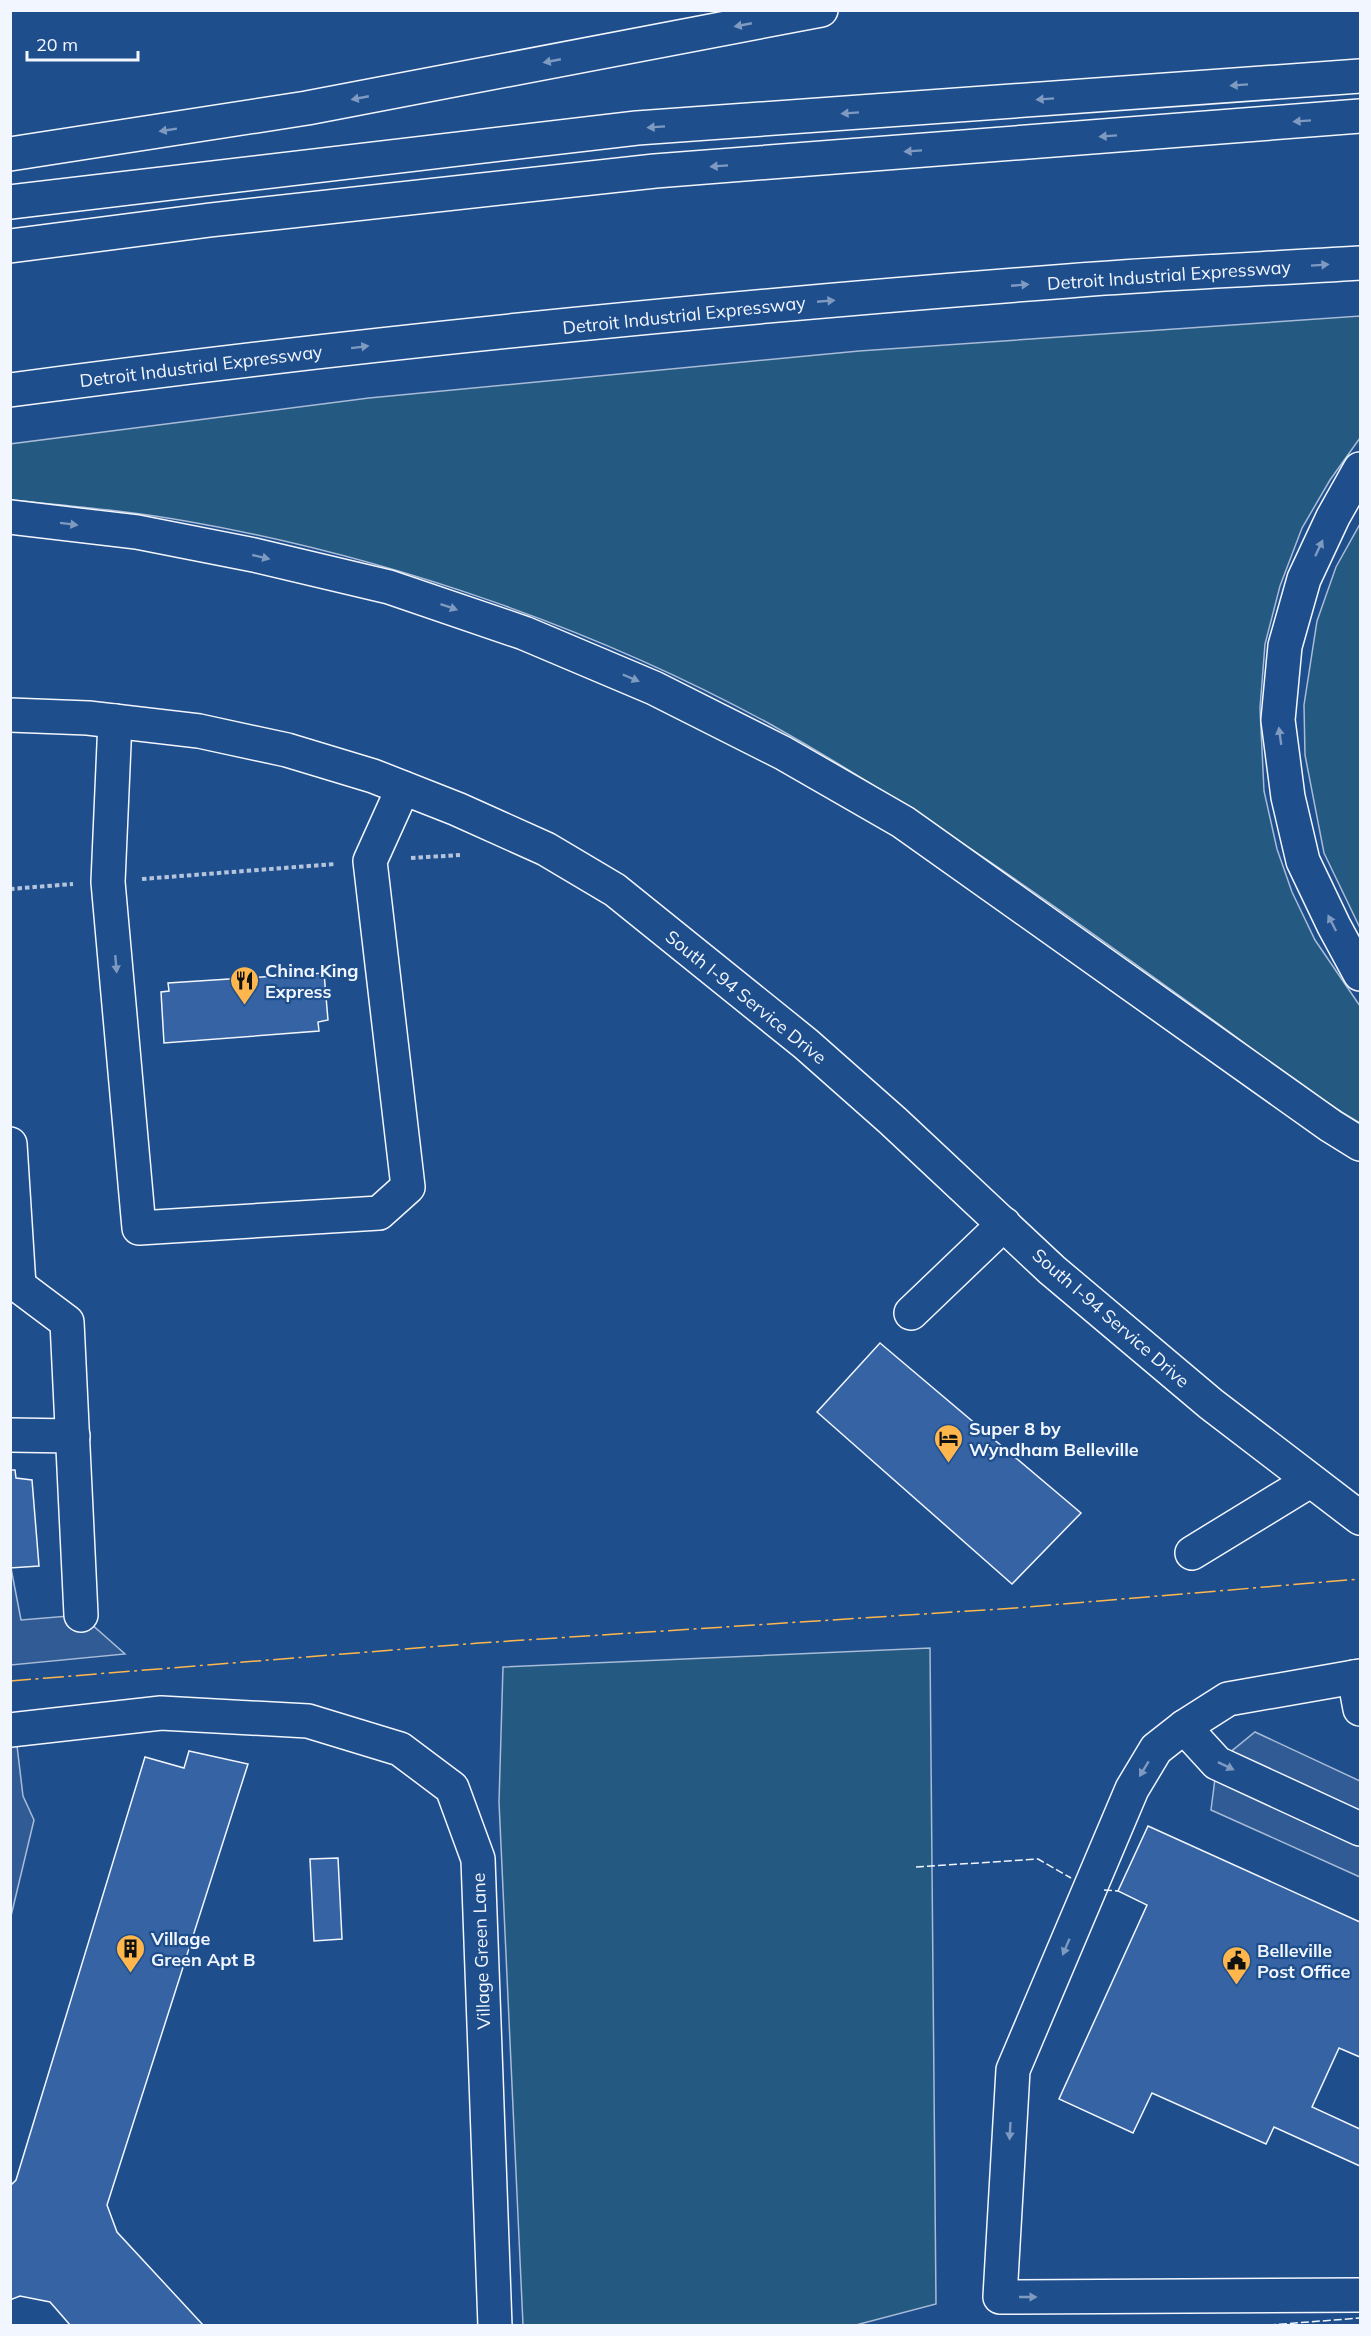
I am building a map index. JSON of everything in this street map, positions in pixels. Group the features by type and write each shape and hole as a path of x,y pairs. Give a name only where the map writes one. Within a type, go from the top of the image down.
{"main road":[{"path":"10,154 307,108 821,10"},
{"path":"10,202 637,128 1360,76"},
{"path":"10,246 210,220 655,171 1360,116"},
{"name":"Detroit Industrial Expressway","path":"10,390 377,345 767,306 1070,280 1360,263"},
{"path":"1360,469 1333,517 1304,579 1285,646 1278,720 1288,797 1303,861 1360,974"},
{"path":"10,518 137,532 254,555 389,587 524,633 654,688 783,753 903,822 1331,1126 1360,1144"},
{"name":"South I-94 Service Drive","path":"10,715 88,718 199,731 287,750 403,788 546,849 615,890 806,1044 1052,1270 1211,1404 1360,1518"},
{"path":"115,721 108,882 139,1228 379,1213 408,1186 370,861 403,788"},
{"path":"10,1144 15,1284 67,1322 81,1615"},
{"path":"911,1313 1004,1224"},
{"path":"10,1435 73,1436"},
{"path":"1192,1553 1310,1481"},
{"path":"1360,1709 1357,1676 1228,1699 1184,1727 1156,1749 1132,1789 1013,2070 1000,2297 1360,2295"},
{"name":"Village Green Lane","path":"10,1730 161,1713 308,1720 400,1749 452,1788 478,1859 495,2325"},
{"path":"1184,1727 1217,1763 1360,1828"}],"path":[{"path":"141,879 460,855"},
{"path":"10,889 79,884"}],"shaded area":[{"path":"1360,316 1360,438 1330,480 1302,528 1280,586 1265,644 1260,708 1264,791 1277,849 1292,892 1315,940 1360,1006 1360,1123 1308,1090 1029,888 939,828 819,752 703,689 562,627 489,600 340,555 266,537 169,518 11,500 10,444 369,398 859,351"},
{"path":"1360,524 1360,928 1324,853 1305,755 1304,705 1317,621 1336,567"},
{"path":"11,1568 21,1620 81,1615 125,1654 11,1665"},
{"path":"930,1648 936,2304 856,2325 523,2325 499,1802 503,1667"},
{"path":"15,1729 23,1796 34,1820 11,1916 10,1730"},
{"path":"1255,1732 1360,1781 1360,1877 1211,1810 1217,1763"}],"building":[{"name":"China King Express","path":"324,973 328,1020 318,1022 319,1031 164,1043 161,992 169,991 168,983"},
{"name":"Super 8 by Wyndham Belleville","path":"880,1343 1081,1513 1012,1584 817,1412"},
{"path":"10,1470 15,1470 16,1478 32,1480 39,1566 10,1568"},
{"name":"Village Green Apt B","path":"189,1751 248,1764 107,2205 117,2232 204,2326 71,2326 50,2302 20,2296 10,2300 10,2186 16,2180 145,1757 184,1768"},
{"name":"Belleville Post Office","path":"1148,1826 1360,1922 1360,2057 1339,2048 1312,2107 1360,2129 1360,2166 1274,2127 1266,2144 1152,2093 1133,2133 1059,2099 1147,1905 1118,1891"},
{"path":"338,1858 342,1939 314,1941 310,1859"}],"fence":[{"path":"916,1867 1038,1859 1071,1878"},
{"path":"1104,1890 1118,1891"},
{"path":"1257,2326 1360,2318"}],"power":[{"path":"10,1681 479,1643 1015,1608 1360,1579"}],"place":[{"name":"China King Express","path":"244,1006"},
{"name":"Super 8 by Wyndham Belleville","path":"948,1464"},
{"name":"Village Green Apt B","path":"130,1974"},
{"name":"Belleville Post Office","path":"1236,1986"}]}
